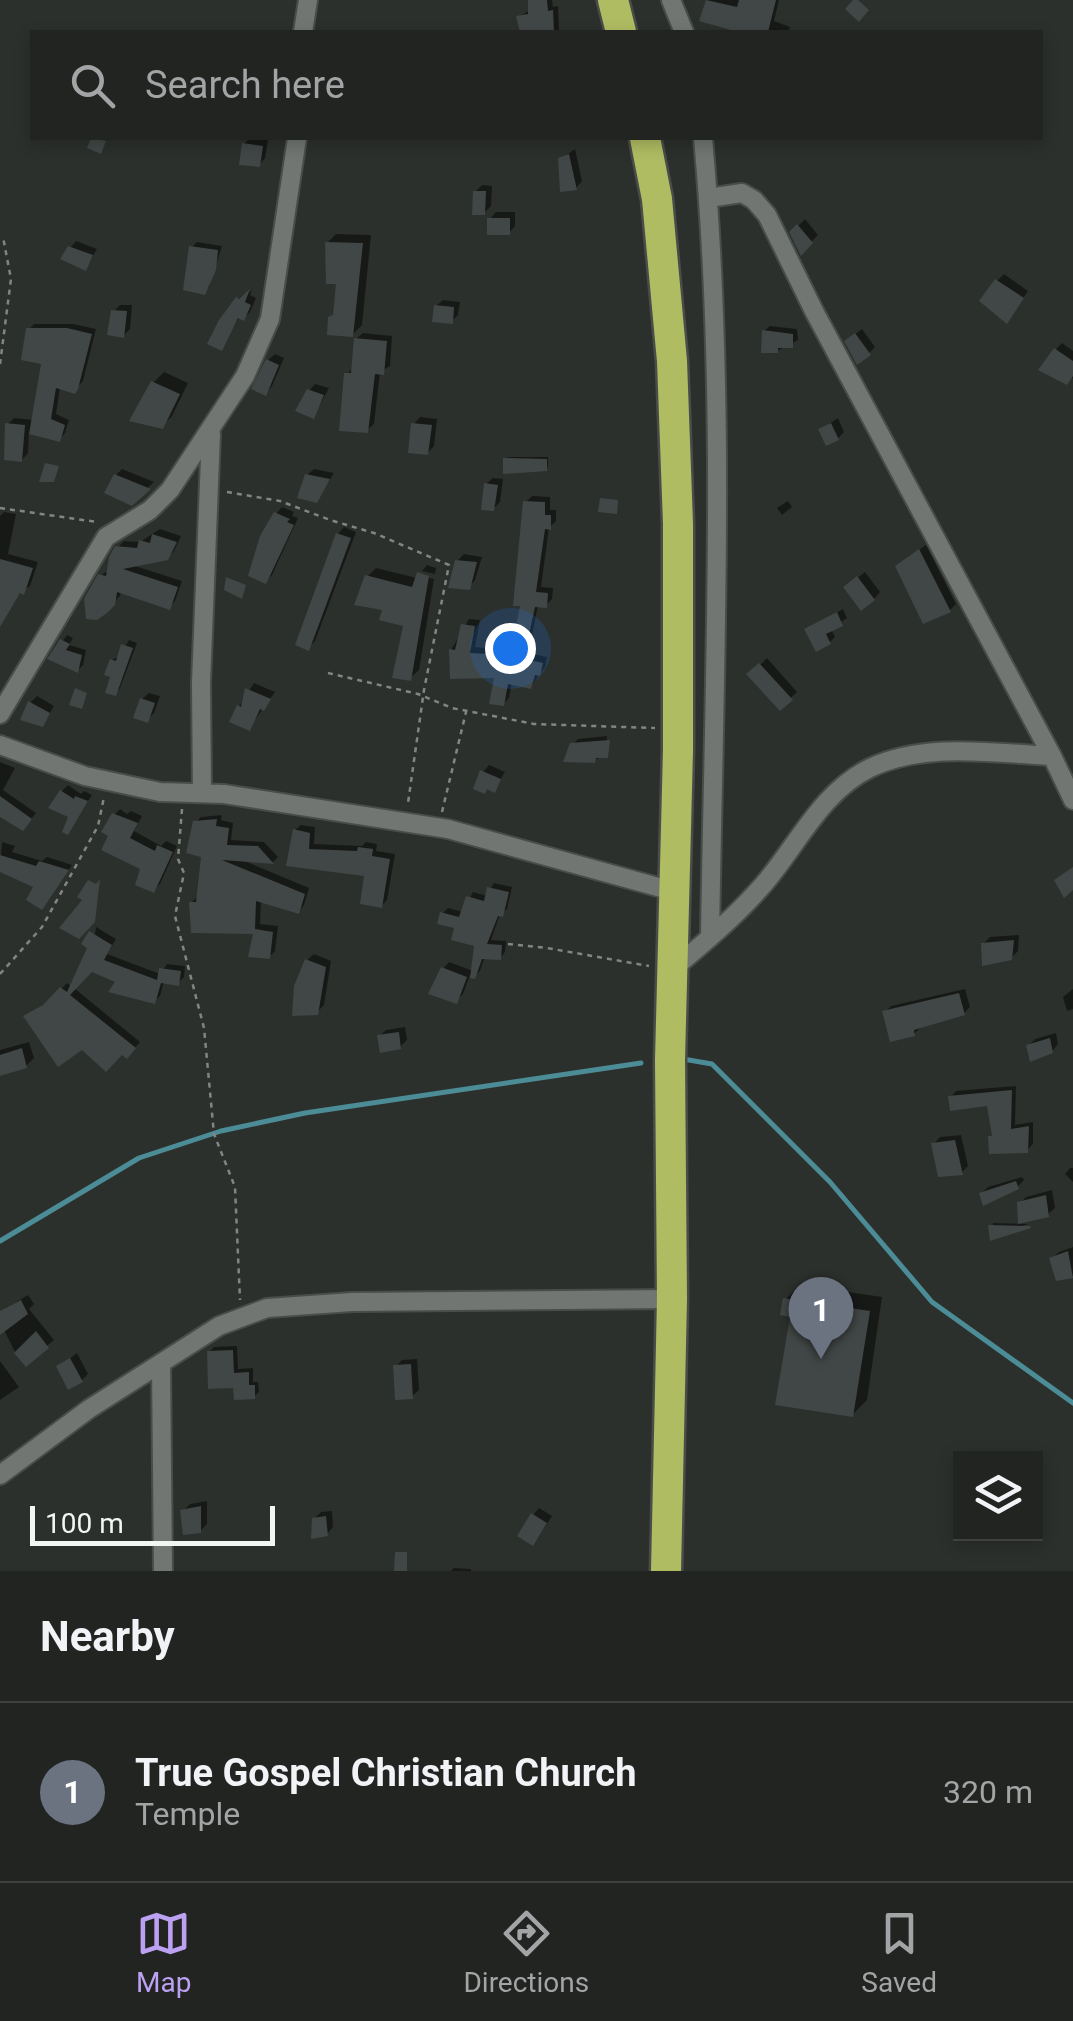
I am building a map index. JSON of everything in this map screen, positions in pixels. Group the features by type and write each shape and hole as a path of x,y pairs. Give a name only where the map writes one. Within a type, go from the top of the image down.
{"highway":[{"path":"613,0 620,30"},
{"path":"645,140 657,199 676,406 676,892 670,1060 672,1299 666,1571"}],"street":[{"path":"303,30 308,0"},
{"path":"671,0 683,30"},
{"path":"0,714 106,537 150,510 170,490 245,376 270,319 298,140"},
{"path":"703,140 718,420 710,937"},
{"path":"708,198 742,193 767,215 814,312 1073,800"},
{"path":"194,793 212,431"},
{"path":"0,745 107,781 160,792 194,793 437,828 676,892"},
{"path":"673,969 762,886 838,788 872,767 919,754 1052,756"},
{"path":"0,1475 89,1410 219,1326 267,1308 314,1303 672,1299"},
{"path":"161,1363 163,1571"}],"path":[{"path":"0,364 11,279 3,237"},
{"path":"223,493 234,491 280,500 374,532 449,566 403,822"},
{"path":"0,508 123,524"},
{"path":"328,674 418,694 466,711 534,724 655,728"},
{"path":"437,828 466,711"},
{"path":"0,974 42,927 98,826 107,781"},
{"path":"194,793 178,860 184,872 174,916 204,1028 214,1134 235,1187 242,1317"},
{"path":"508,944 673,969"}],"building":[{"path":"528,0 547,0 548,11 553,10 554,30 520,30 516,16 528,14"},
{"path":"706,0 737,7 739,0 776,0 768,30 731,30 699,21"},
{"path":"853,0 869,10 859,22 845,9"},
{"path":"90,140 106,141 101,154 87,148"},
{"path":"242,143 263,146 260,167 239,165"},
{"path":"569,154 577,190 560,192 558,158"},
{"path":"473,191 486,191 485,215 472,215"},
{"path":"487,218 510,218 510,235 487,235"},
{"path":"797,224 813,243 801,256 789,232"},
{"path":"325,242 363,243 353,337 327,335 336,284 326,284"},
{"path":"68,246 93,255 86,271 60,259"},
{"path":"189,246 218,250 216,270 205,295 183,290"},
{"path":"995,279 1024,298 1007,324 979,301"},
{"path":"250,289 245,302 251,305 244,321 238,318 222,351 207,344 236,297 239,299"},
{"path":"434,305 454,307 453,324 432,322"},
{"path":"111,310 127,311 124,338 107,335"},
{"path":"26,328 67,328 92,334 75,394 56,388 51,419 65,425 60,442 29,434 41,364 21,360"},
{"path":"762,330 793,334 793,348 761,353"},
{"path":"855,333 871,355 857,365 844,341"},
{"path":"354,338 387,341 384,375 375,374 368,433 339,431 344,373 351,373"},
{"path":"1054,348 1073,361 1073,376 1067,385 1038,370"},
{"path":"266,359 279,365 266,396 251,389"},
{"path":"151,381 180,394 163,429 129,421"},
{"path":"307,389 324,395 314,419 295,411"},
{"path":"5,423 25,425 22,462 4,460"},
{"path":"411,423 432,425 428,455 408,453"},
{"path":"831,423 839,440 826,446 818,429"},
{"path":"503,458 547,459 547,471 503,474"},
{"path":"45,463 59,466 54,482 39,482"},
{"path":"114,474 151,489 132,506 104,493"},
{"path":"305,474 330,479 317,503 297,498"},
{"path":"484,483 498,485 494,511 481,510"},
{"path":"600,498 618,500 617,514 598,512"},
{"path":"523,501 545,502 545,515 551,515 551,530 545,529 536,592 548,593 547,608 535,607 527,644 513,641 520,606 513,606"},
{"path":"274,512 294,525 266,584 248,576 260,536"},
{"path":"336,533 351,538 309,651 295,645"},
{"path":"152,534 177,542 168,560 123,569 178,587 170,610 117,592 115,605 107,613 97,620 86,619 84,599 98,574 106,576 115,546 137,548 139,540 150,543"},
{"path":"919,549 951,612 923,624 895,566"},
{"path":"0,559 33,568 24,595 20,593 0,627"},
{"path":"455,560 477,562 470,590 448,588"},
{"path":"417,572 429,576 411,681 392,678 403,626 379,620 382,610 354,605 365,575 412,587"},
{"path":"857,576 875,600 861,611 843,587"},
{"path":"226,577 246,585 242,599 224,590"},
{"path":"837,612 843,626 826,634 831,644 816,652 804,629"},
{"path":"461,624 475,626 470,653 489,654 488,663 517,668 520,658 543,663 531,689 508,684 504,706 489,704 494,678 450,679 449,649 455,650"},
{"path":"60,639 70,644 66,650 82,655 78,673 47,659"},
{"path":"121,644 133,648 116,696 105,693 110,677 104,675 110,659 116,661"},
{"path":"759,663 793,700 780,711 746,674"},
{"path":"75,688 87,693 82,709 69,705"},
{"path":"245,688 271,699 264,711 260,709 250,731 229,722 237,705 241,707"},
{"path":"140,698 155,703 148,723 133,718"},
{"path":"28,701 50,713 43,727 20,720"},
{"path":"610,740 608,758 596,758 595,763 563,762 570,743"},
{"path":"480,770 501,779 495,793 473,789"},
{"path":"60,790 74,799 75,796 88,801 68,835 62,832 68,817 48,808"},
{"path":"0,796 32,819 23,831 0,817"},
{"path":"112,813 138,823 130,838 155,851 157,845 173,852 154,893 135,885 140,869 101,850 108,836 101,832"},
{"path":"217,819 216,826 229,828 227,845 258,846 274,864 222,860 305,894 299,914 256,901 255,929 273,932 270,959 248,957 253,934 191,933 189,902 196,902 201,857 186,853 193,821"},
{"path":"293,829 310,833 309,849 357,851 358,847 373,849 372,856 390,859 382,908 360,904 364,876 286,866"},
{"path":"0,855 36,866 39,861 69,870 42,910 26,900 33,887 0,872"},
{"path":"1073,867 1073,890 1064,898 1054,880"},
{"path":"100,879 95,922 79,939 59,928 82,900 77,897 88,880 96,884"},
{"path":"487,887 509,892 503,917 498,916 487,944 502,945 501,960 482,959 475,979 470,978 474,946 451,940 454,928 437,924 440,912 459,917 466,896 484,901"},
{"path":"89,931 112,945 104,960 157,980 159,968 181,971 179,986 161,983 155,1004 108,992 115,982 92,972 70,995 136,1048 127,1059 122,1055 106,1072 82,1050 58,1067 23,1016 43,1005 60,987 67,992 87,948 81,944"},
{"path":"1014,940 1012,960 982,966 981,943"},
{"path":"305,959 326,967 318,1015 292,1016 294,986"},
{"path":"441,967 467,977 457,1004 428,994"},
{"path":"959,993 965,1015 914,1030 915,1036 890,1042 882,1011"},
{"path":"399,1032 401,1049 380,1053 377,1035"},
{"path":"1050,1038 1053,1053 1030,1062 1026,1045"},
{"path":"22,1048 27,1068 0,1076 0,1055"},
{"path":"1012,1090 1011,1129 1029,1126 1028,1153 989,1154 988,1136 992,1136 987,1106 950,1111 948,1096"},
{"path":"955,1140 963,1175 938,1177 931,1143"},
{"path":"1016,1181 1019,1189 983,1206 979,1193"},
{"path":"1046,1195 1049,1217 1018,1224 1017,1202"},
{"path":"988,1225 1030,1226 1031,1228 990,1241"},
{"path":"1068,1251 1073,1278 1056,1281 1049,1258"},
{"path":"783,1298 870,1311 853,1417 775,1405 790,1317 780,1315"},
{"path":"21,1300 28,1314 0,1335 0,1311"},
{"path":"36,1331 49,1348 26,1367 14,1353"},
{"path":"233,1350 234,1373 249,1372 249,1385 255,1385 255,1399 234,1400 233,1388 208,1389 207,1351"},
{"path":"70,1358 83,1382 68,1390 56,1366"},
{"path":"411,1364 413,1399 395,1400 393,1365"},
{"path":"201,1506 201,1533 183,1535 180,1510"},
{"path":"531,1513 547,1523 533,1546 517,1536"},
{"path":"326,1516 328,1536 311,1539 312,1518"},
{"path":"395,1552 407,1552 407,1571 394,1571"}],"waterway":[{"path":"683,1059 712,1064 830,1182 932,1302 1073,1403"},
{"path":"0,1241 139,1158 221,1131 305,1113 641,1063"}],"place":[{"name":"True Gospel Christian Church","path":"821,1359"}]}
